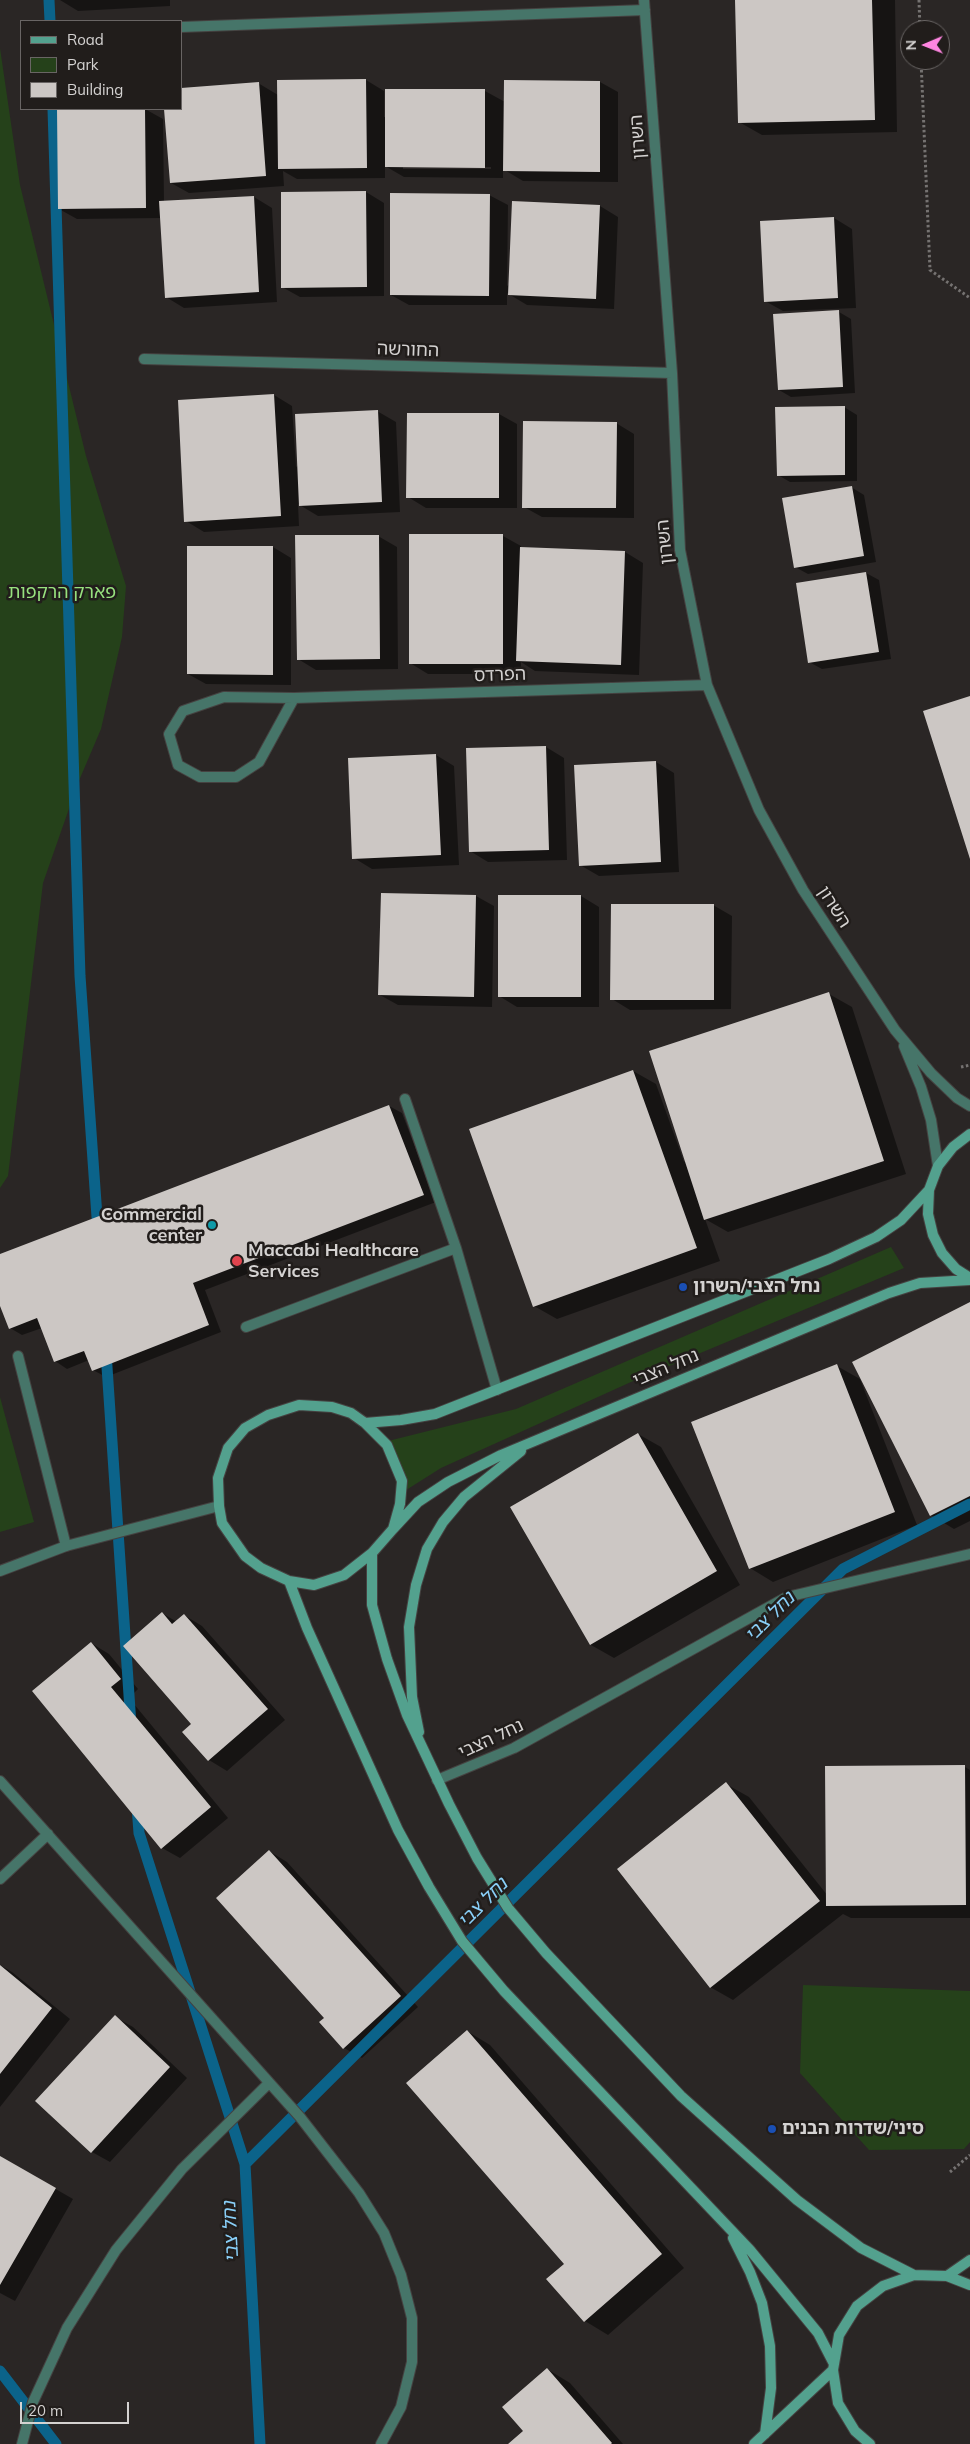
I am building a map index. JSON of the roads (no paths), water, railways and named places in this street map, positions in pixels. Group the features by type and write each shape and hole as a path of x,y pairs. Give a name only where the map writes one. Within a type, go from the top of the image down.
{"street":[{"path":"182,27 645,5"},
{"name":"השרון","path":"645,5 672,374 680,550 707,685 763,818 803,890 895,1030 930,1073 957,1098 970,1106"},
{"name":"החורשה","path":"144,359 672,374"},
{"name":"הפרדס","path":"294,698 259,762 236,777 200,777 178,765 169,734 183,711 224,697 294,698 707,685"},
{"name":"השרון","path":"895,1030 911,1061 924,1095 931,1120 938,1166"},
{"path":"405,1099 456,1248 497,1390"},
{"path":"970,1134 953,1147 938,1166 929,1190 928,1214 933,1235 942,1253 970,1279"},
{"path":"365,1422 401,1420 435,1414 829,1258 876,1237 900,1220 929,1190"},
{"path":"246,1327 456,1248"},
{"name":"נחל הצבי","path":"365,1422 351,1413 332,1407 299,1405 268,1415 246,1428 228,1448 218,1478 219,1506 222,1523 245,1556 261,1568 288,1581 314,1585 344,1575 372,1553 418,1502 448,1482 534,1442 889,1293 920,1283 970,1279"},
{"path":"18,1356 66,1546"},
{"path":"365,1422 387,1445 402,1481 400,1504 393,1529"},
{"path":"422,1747 412,1697 409,1627 416,1585 427,1549 443,1522 464,1497 534,1442"},
{"path":"0,1571 66,1546 219,1506"},
{"path":"372,1553 372,1605 387,1659 407,1715 437,1780 477,1858 508,1908 546,1953 681,2096 796,2200 861,2248 914,2275"},
{"name":"נחל הצבי","path":"437,1780 514,1748 787,1597 970,1554"},
{"path":"288,1581 356,1739 398,1830 429,1887 462,1941 504,1991 750,2250 818,2333 833,2367 838,2403 855,2431 870,2444"},
{"path":"0,1781 331,2154 360,2193 384,2233 401,2275 412,2318 412,2362 401,2407 381,2444"},
{"path":"0,1879 48,1834"},
{"path":"22,2444 34,2402 67,2328 116,2250 182,2169 269,2083"},
{"path":"728,2228 750,2272 762,2304 770,2346 771,2388 765,2434"},
{"path":"947,2276 970,2260"},
{"path":"754,2444 833,2367 839,2335 857,2306 883,2286 914,2275 947,2276 970,2285"}],"waterway":[{"path":"49,0 50,20"},
{"path":"53,110 80,976 98,1231"},
{"path":"106,1352 131,1725"},
{"name":"נחל צבי","path":"260,2444 245,2164 843,1569 970,1504"},
{"path":"137,1806 139,1833 245,2164"},
{"path":"0,2371 56,2444"}],"place":[{"name":"Commercial center","path":"212,1225"},
{"name":"Maccabi Healthcare Services","path":"237,1261"},
{"name":"נחל הצבי/השרון","path":"683,1287"},
{"name":"סיני/שדרות הבנים","path":"772,2129"}],"park label":[{"name":"פארק הרקפות","path":"62,593"}]}
